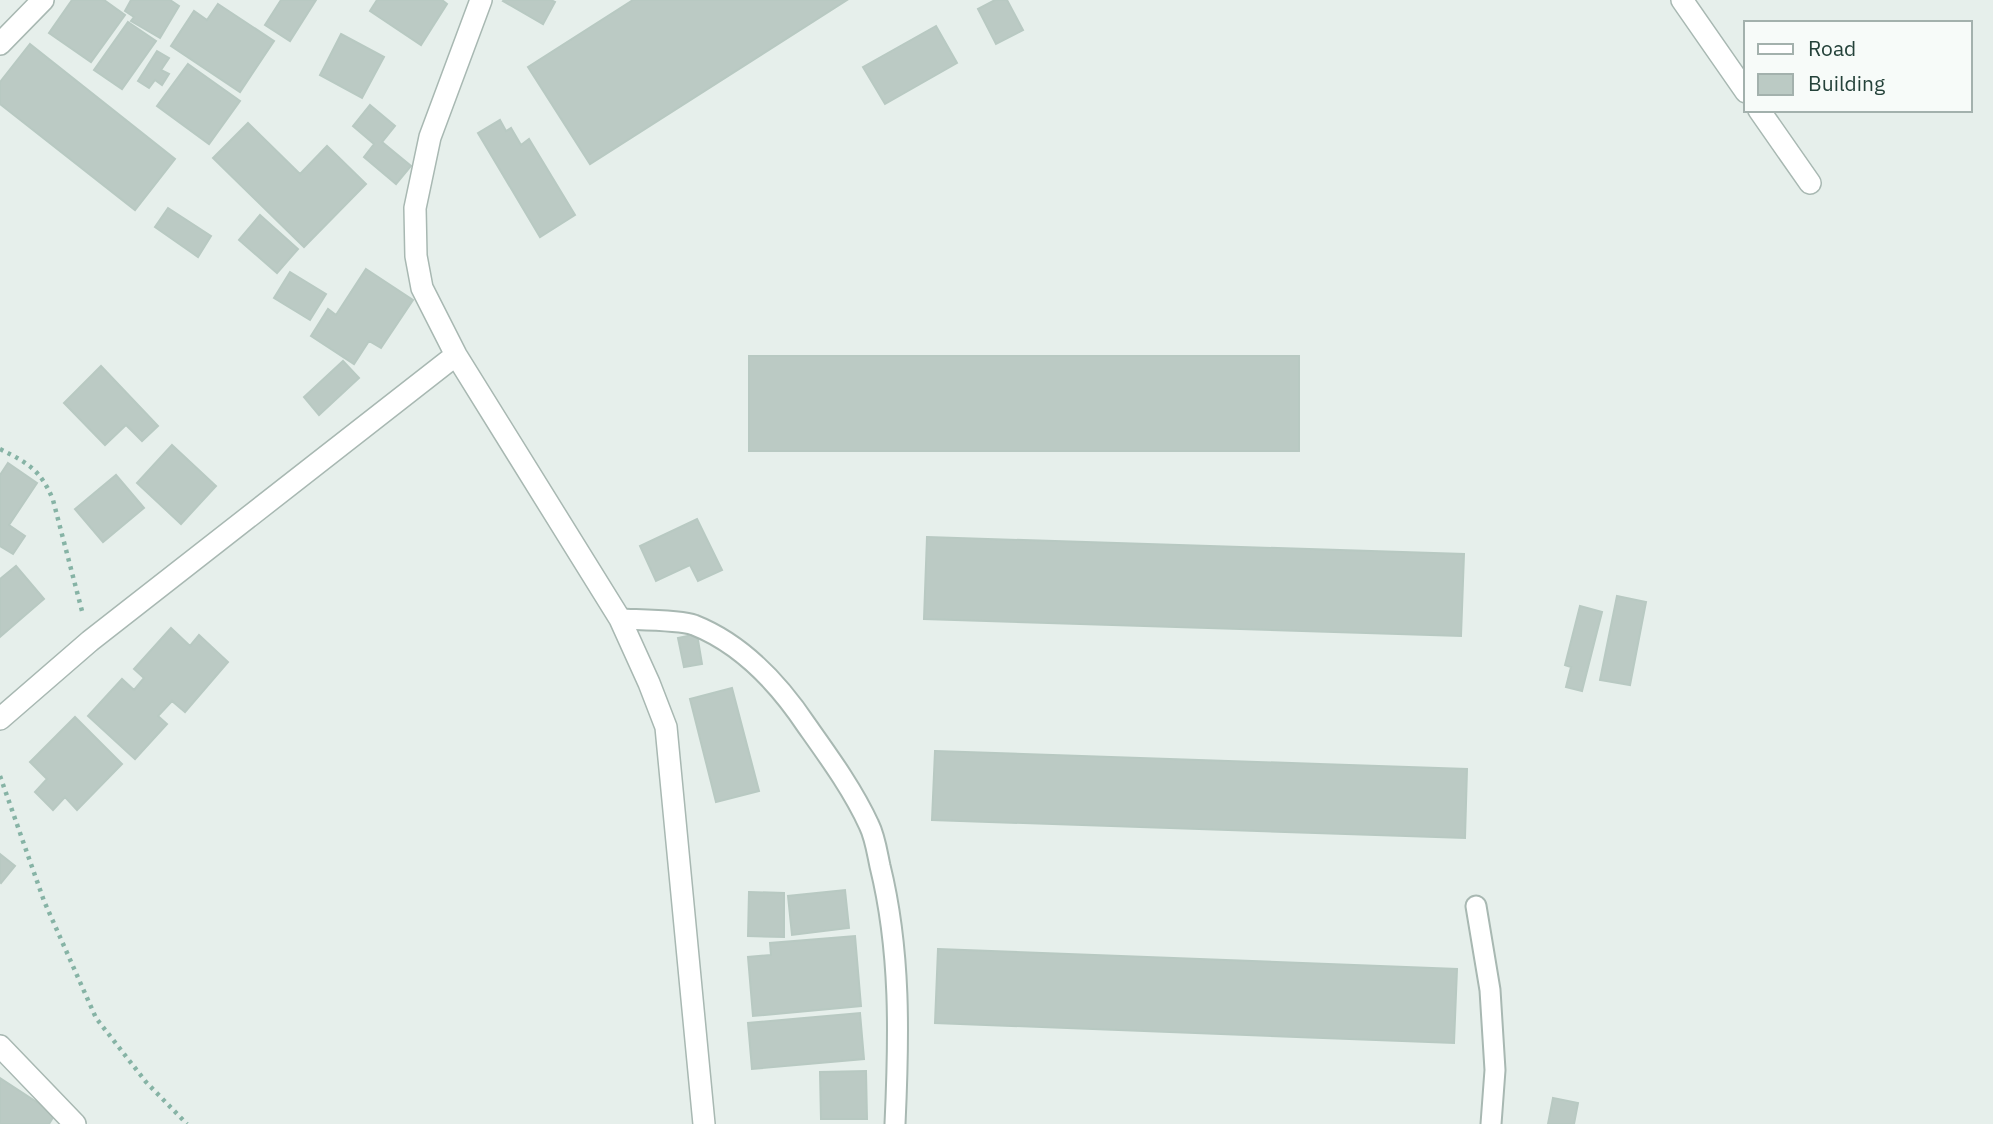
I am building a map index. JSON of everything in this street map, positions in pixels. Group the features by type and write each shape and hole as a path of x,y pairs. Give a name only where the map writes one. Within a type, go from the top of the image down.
{"street":[{"path":"0,44 43,0"},
{"path":"481,0 430,137 415,208 416,256 422,288 456,355 620,619 666,727 704,1124"},
{"path":"1682,0 1744,89"},
{"path":"1760,112 1810,183"},
{"path":"0,719 90,641 456,355"},
{"path":"0,1046 75,1124"}],"lane":[{"path":"620,619 691,624 730,643 790,701 835,765 870,826 886,891 896,960 899,1045 895,1124"},
{"path":"1475,906 1490,990 1495,1070 1491,1124"}],"path":[{"path":"0,449 26,462 46,483 53,500 90,641"},
{"path":"0,776 44,901 96,1018 146,1082 187,1124"}],"building":[{"path":"72,0 104,0 125,15 91,62 49,33"},
{"path":"131,0 170,0 179,6 160,38 131,21 134,17 125,11"},
{"path":"281,0 316,0 290,41 265,25"},
{"path":"377,0 442,0 447,4 421,45 370,11"},
{"path":"504,0 551,0 555,2 543,24"},
{"path":"633,0 847,0 590,164 528,67"},
{"path":"995,0 1007,0 1023,30 996,44 978,9"},
{"path":"218,4 274,41 240,92 171,46 194,11 207,20"},
{"path":"128,22 156,41 122,89 94,70"},
{"path":"936,26 957,63 885,104 863,67"},
{"path":"341,34 384,57 362,98 320,75"},
{"path":"30,44 175,159 135,210 0,104 0,82"},
{"path":"157,51 169,58 161,70 169,74 162,85 155,80 149,88 138,81"},
{"path":"188,64 240,101 209,144 157,106"},
{"path":"370,105 395,126 382,142 411,166 396,184 364,157 374,144 353,126"},
{"path":"500,120 506,131 511,128 521,145 529,139 575,215 540,237 478,133"},
{"path":"248,123 300,174 327,146 366,184 304,247 213,158"},
{"path":"168,208 211,236 198,257 155,227"},
{"path":"260,215 298,249 277,273 239,240"},
{"path":"366,269 413,300 381,348 369,341 354,364 311,336 328,309 336,315"},
{"path":"290,272 326,294 310,320 274,298"},
{"path":"749,356 1299,356 1299,451 749,451"},
{"path":"343,361 359,378 319,415 304,397"},
{"path":"101,366 158,426 142,441 126,425 105,445 64,403"},
{"path":"172,445 216,486 181,524 137,483"},
{"path":"8,463 37,483 9,525 25,536 13,554 0,546 0,475"},
{"path":"116,475 144,508 103,542 75,509"},
{"path":"697,519 722,570 698,581 690,565 656,581 640,546"},
{"path":"927,537 1464,554 1461,636 924,619"},
{"path":"16,566 44,599 0,637 0,579"},
{"path":"1617,596 1646,602 1630,685 1600,680"},
{"path":"1580,606 1602,612 1582,691 1566,687 1571,667 1565,665"},
{"path":"171,628 190,646 199,635 228,662 185,712 172,701 158,716 167,724 135,759 88,716 122,679 134,690 144,678 134,669"},
{"path":"697,634 702,664 684,667 678,638"},
{"path":"732,688 759,791 716,802 690,699"},
{"path":"75,717 122,764 77,810 65,797 53,810 35,792 47,779 30,762"},
{"path":"935,751 1467,769 1465,838 932,820"},
{"path":"0,854 15,866 1,883 0,882"},
{"path":"845,890 849,928 792,935 788,896"},
{"path":"749,892 784,893 784,937 748,936"},
{"path":"855,936 861,1006 753,1016 748,957 771,955 770,943"},
{"path":"938,949 1457,969 1454,1043 935,1023"},
{"path":"860,1013 864,1059 752,1069 748,1023"},
{"path":"866,1071 867,1119 821,1119 820,1072"},
{"path":"0,1078 55,1114 49,1124 0,1124"},
{"path":"1553,1098 1578,1103 1574,1124 1548,1124"}]}
